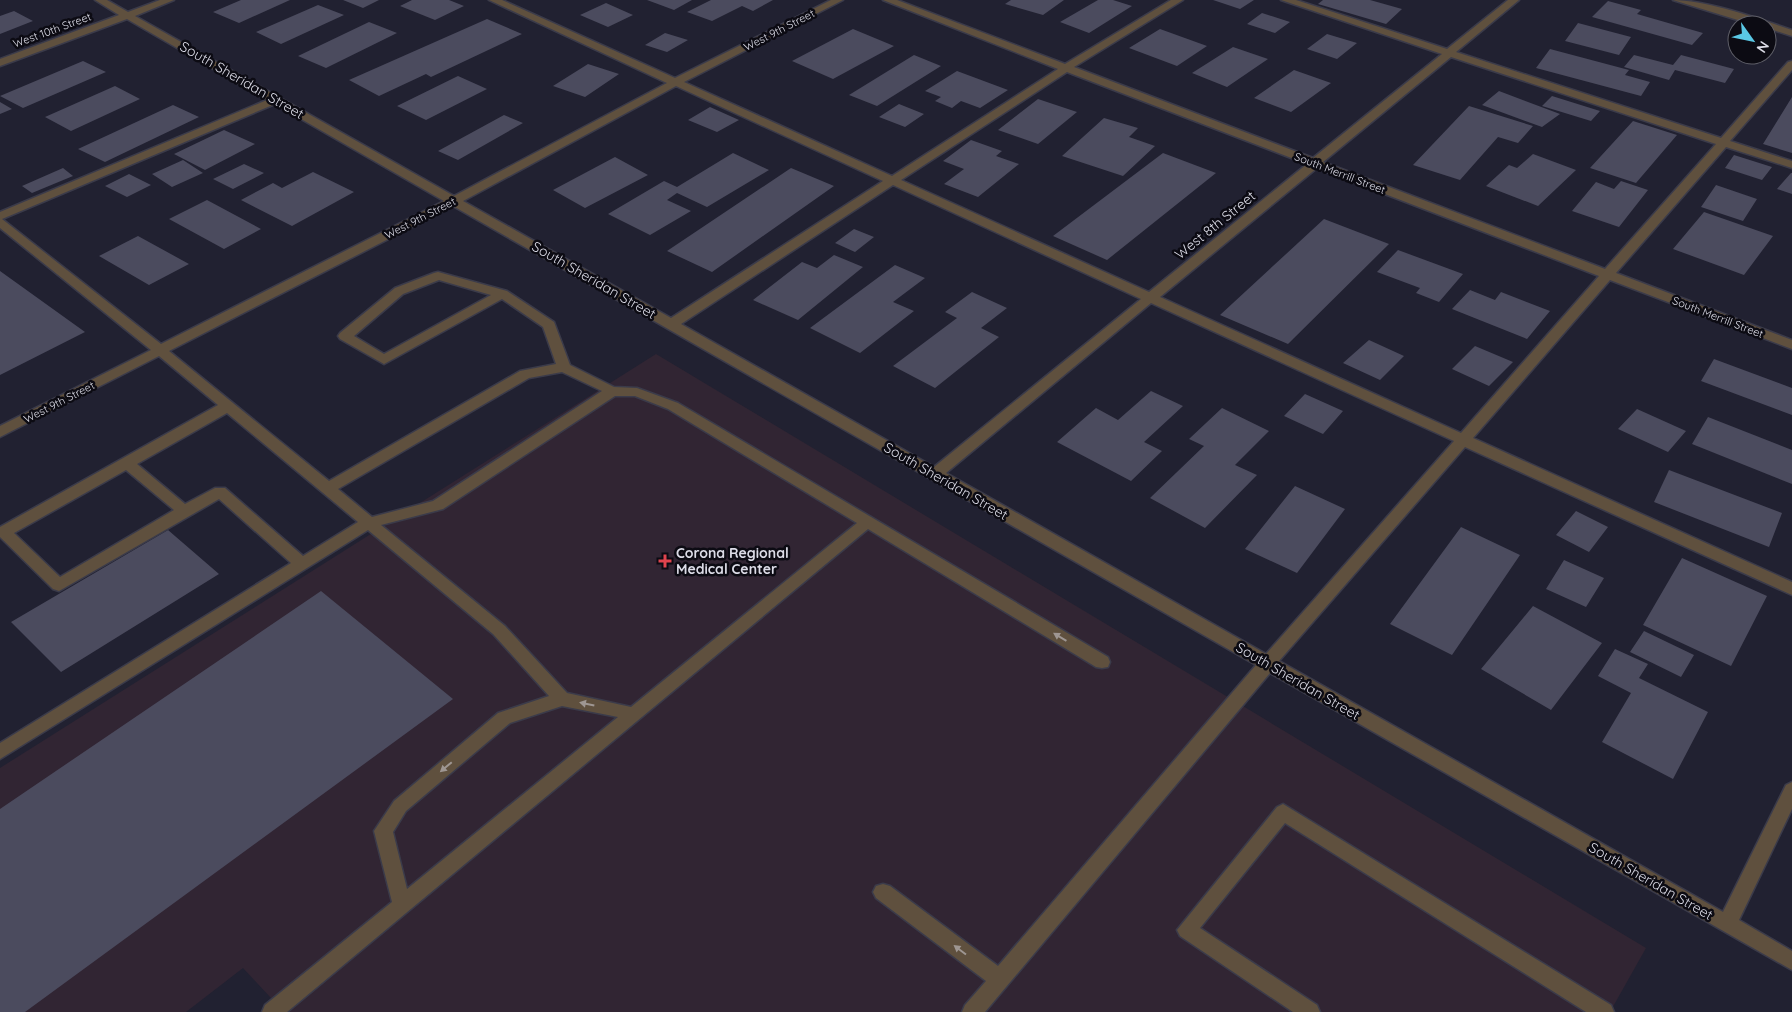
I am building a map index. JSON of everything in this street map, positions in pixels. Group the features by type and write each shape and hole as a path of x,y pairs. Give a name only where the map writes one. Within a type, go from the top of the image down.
{"street":[{"name":"South Sheridan Street","path":"100,0 1792,961"},
{"name":"West 10th Street","path":"0,63 169,0"},
{"path":"494,0 1463,441 1792,588"},
{"name":"West 9th Street","path":"0,432 454,201 674,83 838,0"},
{"name":"South Merrill Street","path":"888,0 1792,345"},
{"path":"671,324 1066,68 1178,0"},
{"path":"1286,0 1792,165"},
{"name":"West 8th Street","path":"934,474 1514,0"},
{"path":"1678,0 1731,15"},
{"path":"1777,28 1792,33"},
{"path":"972,1012 1268,663 1792,64"},
{"path":"0,216 276,100"},
{"path":"0,222 160,350 367,523 499,630 562,698"},
{"path":"502,294 384,360 345,336 399,291 438,276 502,294 549,325 564,367"},
{"path":"327,489 525,374 564,367 612,391 637,392 673,406 866,523 1102,662"},
{"path":"0,752 367,523 438,505 612,391"},
{"path":"228,406 4,532 59,585 184,511 220,492 302,564"},
{"path":"127,463 184,511"},
{"path":"272,1012 866,523"},
{"path":"402,905 383,831 400,806 504,718 562,698 634,714"},
{"path":"1727,924 1792,790"},
{"path":"1310,1012 1187,930 1283,812 1604,1012"},
{"path":"883,892 999,979"}],"shaded area":[{"name":"Corona Regional Medical Center","path":"656,354 1646,948 1610,1012 284,1012 243,968 186,1012 0,1012 0,768"}],"building":[{"path":"241,0 290,0 239,23 213,12"},
{"path":"343,0 379,0 363,8"},
{"path":"412,0 449,0 464,6 435,20 400,6"},
{"path":"647,0 692,0 674,10"},
{"path":"711,0 773,0 753,11 742,6 712,21 687,12"},
{"path":"1011,0 1064,0 1043,15 1005,4"},
{"path":"1098,0 1113,0 1132,6 1089,33 1060,22"},
{"path":"1213,0 1254,0 1240,9"},
{"path":"1323,0 1370,0 1402,9 1386,24 1318,4"},
{"path":"1608,1 1641,10 1637,14 1703,33 1692,45 1592,17"},
{"path":"606,3 633,15 608,27 580,15"},
{"path":"318,5 344,15 281,44 256,32"},
{"path":"14,11 33,21 0,34 0,16"},
{"path":"1262,13 1290,22 1275,33 1247,24"},
{"path":"487,19 522,34 431,77 426,74 379,96 349,80"},
{"path":"369,22 397,33 326,68 298,56"},
{"path":"1578,23 1631,37 1619,55 1565,41"},
{"path":"853,29 894,46 833,79 792,61"},
{"path":"1160,29 1207,46 1177,66 1129,48"},
{"path":"665,33 688,40 667,52 645,45"},
{"path":"1327,34 1357,43 1337,59 1307,49"},
{"path":"1233,47 1268,59 1227,87 1192,73"},
{"path":"1550,49 1629,70 1625,75 1650,82 1641,96 1536,68"},
{"path":"914,55 941,66 877,106 849,95"},
{"path":"1634,55 1673,65 1681,55 1734,69 1725,83 1675,70 1669,80 1624,67"},
{"path":"83,61 106,72 23,108 0,96"},
{"path":"588,64 619,74 585,97 553,86"},
{"path":"1294,70 1331,83 1291,112 1254,98"},
{"path":"957,71 1008,90 980,108 961,101 952,108 935,101 941,97 925,91"},
{"path":"458,76 487,89 426,120 397,106"},
{"path":"115,86 140,99 71,131 45,117"},
{"path":"1499,91 1560,114 1542,127 1482,105"},
{"path":"1552,96 1600,111 1591,121 1542,106"},
{"path":"1792,97 1792,153 1763,144"},
{"path":"1038,99 1077,112 1038,144 998,130"},
{"path":"0,102 12,109 0,114"},
{"path":"899,104 924,114 905,127 879,117"},
{"path":"173,105 199,117 105,162 78,149"},
{"path":"1469,106 1533,126 1518,143 1498,137 1460,180 1413,165"},
{"path":"710,107 739,120 717,132 688,120"},
{"path":"504,115 523,123 458,160 438,151"},
{"path":"1104,118 1138,128 1129,137 1155,146 1123,176 1062,156"},
{"path":"1633,121 1677,135 1636,183 1590,168"},
{"path":"224,130 255,144 205,170 174,154"},
{"path":"971,140 1002,151 996,156 1019,164 978,197 944,184 964,169 943,161"},
{"path":"733,153 769,170 707,207 677,193 667,200 691,211 650,235 608,214 664,181 677,187"},
{"path":"1163,153 1216,173 1107,260 1053,236"},
{"path":"1533,154 1576,170 1538,206 1486,186 1509,165 1517,168"},
{"path":"1734,155 1772,167 1762,180 1725,168"},
{"path":"615,157 648,175 585,208 553,190"},
{"path":"183,160 203,173 172,187 152,174"},
{"path":"244,164 264,173 233,189 213,179"},
{"path":"63,168 73,176 32,193 22,186"},
{"path":"791,168 834,186 712,272 667,251"},
{"path":"313,172 354,192 292,226 241,200 273,183 282,188"},
{"path":"1791,173 1792,194 1777,189"},
{"path":"129,174 151,185 127,197 105,186"},
{"path":"1621,181 1648,190 1619,227 1572,211 1596,182 1614,189"},
{"path":"1716,185 1757,199 1743,221 1701,207"},
{"path":"207,200 261,229 224,249 169,219"},
{"path":"1704,212 1773,236 1744,275 1673,249"},
{"path":"1324,219 1389,244 1288,344 1220,315"},
{"path":"854,229 874,237 855,252 835,243"},
{"path":"138,236 189,264 149,285 99,256"},
{"path":"1398,250 1463,274 1439,302 1416,293 1420,288 1377,272"},
{"path":"834,255 863,267 798,320 753,300 802,262 817,268"},
{"path":"895,265 925,278 893,302 914,311 860,353 810,328"},
{"path":"0,271 85,332 0,375"},
{"path":"1470,290 1495,300 1501,292 1550,311 1527,339 1452,309"},
{"path":"972,292 1007,308 981,328 999,337 935,388 893,366 957,318 945,312"},
{"path":"1369,340 1404,356 1380,380 1343,363"},
{"path":"1475,346 1513,362 1489,386 1452,369"},
{"path":"1714,359 1792,388 1792,415 1701,381"},
{"path":"1151,391 1183,406 1144,442 1162,451 1131,481 1057,442 1096,408 1118,420"},
{"path":"1305,394 1343,411 1323,434 1284,416"},
{"path":"1222,408 1269,431 1235,465 1257,475 1205,528 1150,498 1204,446 1189,439"},
{"path":"1637,409 1686,431 1668,452 1618,429"},
{"path":"1708,417 1792,450 1792,484 1692,444"},
{"path":"1669,470 1782,513 1769,547 1654,502"},
{"path":"1295,486 1345,509 1297,573 1245,549"},
{"path":"1576,511 1608,527 1589,552 1556,535"},
{"path":"1461,527 1520,555 1452,655 1390,624"},
{"path":"168,530 219,574 61,672 11,622"},
{"path":"1682,558 1767,596 1731,666 1643,625"},
{"path":"1564,560 1604,578 1586,607 1546,589"},
{"path":"321,591 453,699 25,1012 0,1012 0,809"},
{"path":"1533,606 1602,643 1551,710 1481,669"},
{"path":"1644,631 1694,655 1681,677 1630,652"},
{"path":"1615,649 1648,664 1639,678 1708,712 1673,779 1602,742 1631,693 1598,676"}],"place":[{"name":"Corona Regional Medical Center","path":"665,561"}]}
